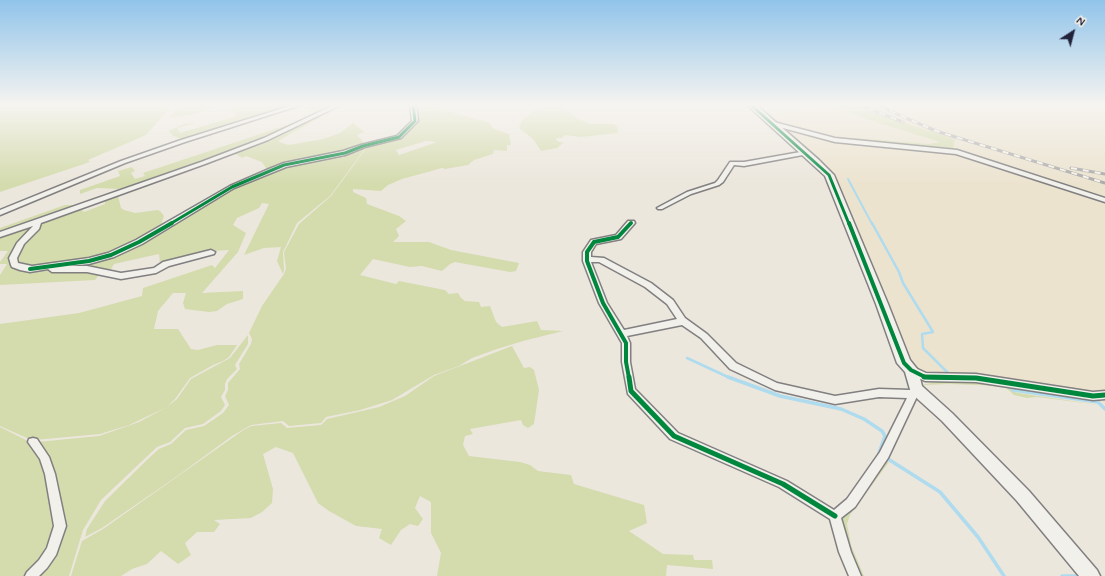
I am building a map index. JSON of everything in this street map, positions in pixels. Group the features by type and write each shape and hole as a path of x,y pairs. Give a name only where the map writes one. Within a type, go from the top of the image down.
{"street":[{"path":"0,213 123,162 213,131"},
{"path":"0,234 38,222 255,143 281,131"},
{"path":"30,269 89,261 116,253 174,222 232,187 271,170 345,153 363,146 399,137 405,131"},
{"path":"780,131 825,170 836,189 849,228 882,304 904,363 911,370 925,377 976,378 1093,396 1105,395"},
{"path":"802,131 835,140 957,152 1105,200"},
{"path":"660,208 689,193 717,184 734,162 744,164 806,154"},
{"path":"38,222 36,227 21,242 13,258 15,265 30,269 87,270 120,276 156,270 166,264 211,252"},
{"path":"631,223 618,237 594,242 588,249 587,259 603,303 626,343 626,362 631,392 674,436 784,484 835,516 845,552 855,576"},
{"path":"587,259 601,260 648,285 670,302 684,321 704,336 733,366 775,386 835,400 879,393 914,391 948,417 1013,485 1056,533 1091,576"},
{"path":"622,334 684,321"},
{"path":"835,516 851,503 884,455 914,391 911,370"},
{"path":"31,576 52,551 60,526 50,474 44,457 32,442"}],"shaded area":[{"path":"786,131 1105,131 1105,404 1098,400 1008,387 1007,384 942,381 923,383 908,359 853,223 816,159"}],"green space":[{"path":"0,131 150,131 146,135 88,160 90,162 0,192"},
{"path":"169,131 179,131 180,133 187,131 209,131 183,139 173,136"},
{"path":"269,131 280,131 139,185 118,189 97,188 80,194 80,190 120,176 118,171 132,167 135,171 131,173 135,179 145,176 143,173"},
{"path":"280,131 296,131 278,141 288,145 323,139 343,131 363,131 364,132 357,135 364,143 380,139 386,140 268,171 262,162 246,156 242,158 232,152"},
{"path":"408,131 500,131 509,134 511,145 507,145 507,151 494,150 493,154 474,160 468,165 445,169 442,168 402,179 388,185 381,191 353,189 353,192 366,198 367,204 399,216 406,221 396,229 399,236 393,242 429,242 451,250 519,263 516,271 510,272 455,262 450,264 442,271 422,266 410,267 373,259 360,275 396,284 399,281 445,290 449,294 458,293 465,301 479,302 481,307 490,306 496,322 502,327 537,321 541,330 563,331 523,341 472,358 459,366 434,375 392,400 360,410 326,417 321,423 289,426 283,421 251,425 232,436 102,528 85,537 87,529 105,501 159,449 171,444 186,430 204,426 223,413 229,405 225,396 228,390 228,383 240,369 239,364 251,344 252,339 249,333 262,306 284,274 286,268 284,252 299,224 331,196 367,147 404,135","holes":["426,141 437,142 399,155 396,150"]},
{"path":"523,131 618,131 618,133 581,137 564,135 562,138 556,138 557,141 563,143 557,148 541,151 533,139"},
{"path":"904,131 930,131 955,139 953,149 855,140 854,138 929,144 940,142"},
{"path":"367,146 330,196 297,223 283,252 283,274 277,261 281,247 264,248 244,255 269,204 262,203 259,208 237,218 233,225 246,233 238,252 202,293 243,291 243,299 227,304 217,311 209,312 185,309 183,303 186,293 173,293 158,311 154,329 178,329 191,349 198,350 217,345 237,345 229,357 190,378 175,399 167,407 129,425 100,434 34,440 0,426 0,324 79,313 142,296 143,288 212,265 215,268 229,250 212,251 160,264 159,254 114,264 111,269 100,272 50,269 103,258 222,192 271,171"},
{"path":"118,196 121,208 124,210 135,213 158,210 161,212 164,216 160,228 131,245 98,257 29,267 19,264 17,255 24,243 43,223 81,209 84,212 105,204 105,200"},
{"path":"65,205 82,205 0,233 0,228"},
{"path":"32,227 24,235 10,260 33,271 85,271 99,275 95,280 0,285 0,275 7,264 0,264 0,262 8,251 0,251 0,235"},
{"path":"248,335 248,344 235,365 237,369 227,379 225,384 225,390 221,397 225,405 221,411 203,424 185,428 170,442 157,447 101,500 83,530 69,576 33,576 53,554 58,489 52,464 37,442 99,436 139,422 167,407 177,399 191,379 230,358"},
{"path":"512,346 524,368 530,367 534,370 539,390 534,424 528,428 523,425 521,420 470,429 473,434 465,436 463,445 469,456 520,462 530,465 538,471 571,475 574,484 644,505 647,523 629,531 663,554 693,555 694,560 712,560 713,569 667,565 666,576 437,576 441,553 431,533 431,502 420,496 415,508 423,519 418,526 410,524 401,530 391,545 379,538 382,529 356,526 318,503 293,453 276,447 263,454 273,489 272,503 262,512 251,518 214,520 220,524 214,532 197,532 185,543 191,555 178,564 161,551 147,564 132,569 121,576 71,576 82,541 103,529 251,426 281,423 287,428 321,425 327,419 379,407 405,396 434,376"},
{"path":"962,380 1007,384 1012,391 1018,393 1100,405 1037,397 1027,398 1014,395 1004,386 948,384 925,385 922,388 921,385 942,381"},
{"path":"0,427 32,443 49,475 56,540 29,576 0,576"},
{"path":"886,460 889,462 850,515 847,524 851,545 864,576 857,576 839,517"}],"waterway":[{"path":"848,179 872,224"},
{"path":"872,223 899,272 903,283 933,332 922,334 923,348 950,375"},
{"path":"687,358 730,378"},
{"path":"728,377 780,396 841,409 864,419 882,431 885,436 879,453 881,454"},
{"path":"1009,385 1013,390 1098,402 1105,409"},
{"path":"888,459 940,492 978,537 1004,576"},
{"path":"1062,576 1075,576"}],"railway":[{"path":"936,131 1105,183"},
{"path":"1071,168 1105,174"}],"cycle path":[{"path":"30,269 89,261 111,255 139,242 232,187 271,170 284,165 345,153 363,146 399,137 405,131"},
{"path":"781,131 829,175 882,304 904,363 911,370 925,377 976,378 1093,396 1105,395"},
{"path":"631,223 618,237 594,242 587,252 587,261 603,303 626,343 626,362 631,391 674,436 783,484 835,516"}]}
